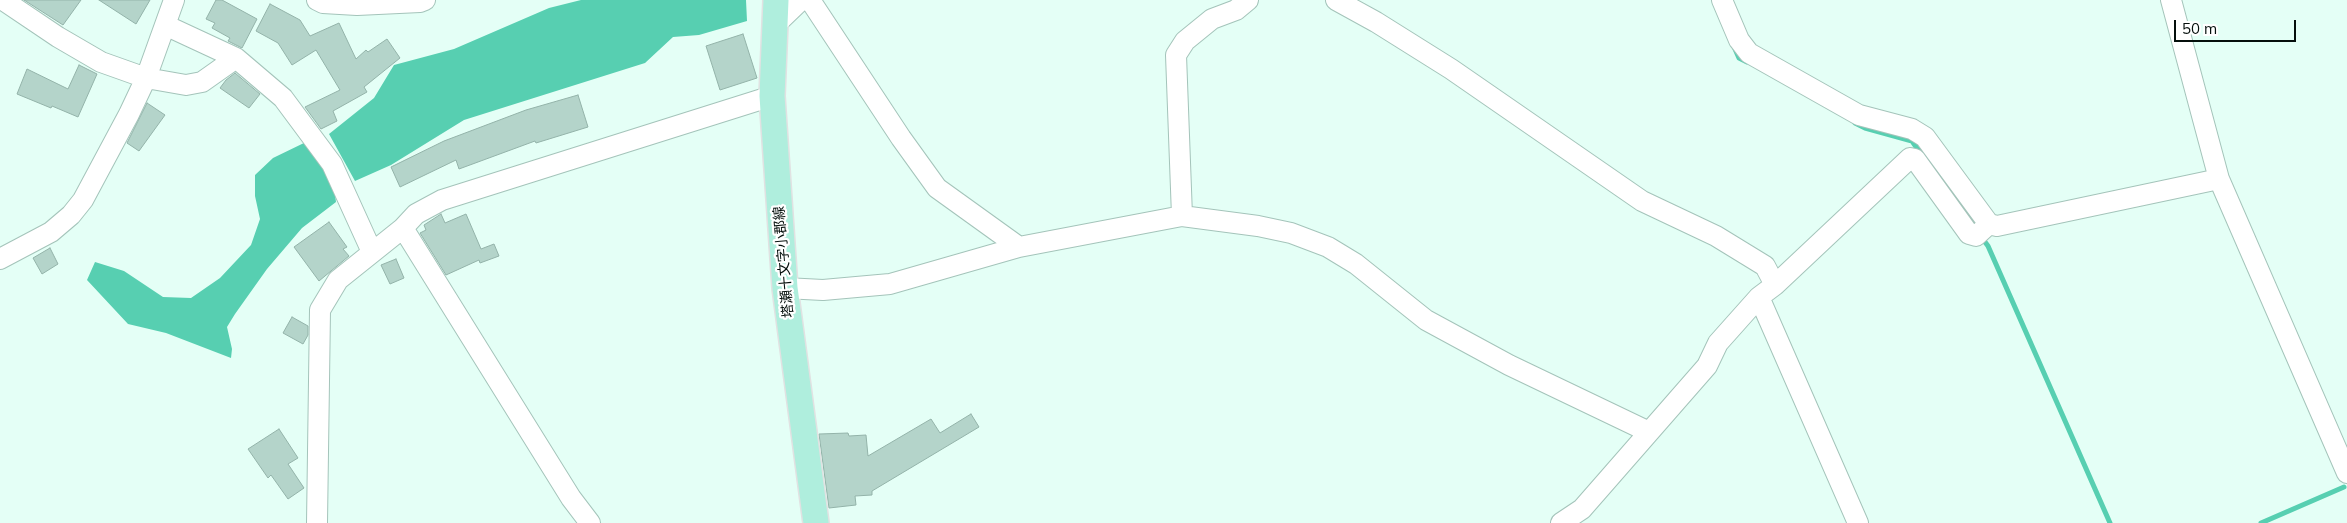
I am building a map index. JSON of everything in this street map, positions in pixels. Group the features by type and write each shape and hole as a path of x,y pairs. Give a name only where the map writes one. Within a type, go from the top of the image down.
{"main road":[{"name":"塔瀬十文字小郡線","path":"776,0 772,96 785,288 816,523"}],"street":[{"path":"4,0 58,37 101,62 146,78 186,85 202,82 236,58"},
{"path":"0,259 51,232 71,215 83,200 146,78 174,0"},
{"path":"317,0 357,5 420,2 425,0"},
{"path":"775,25 801,0"},
{"path":"810,0 901,138 937,188 1019,247"},
{"path":"1182,216 1175,78 1176,55 1185,41 1212,19 1236,10 1248,0"},
{"path":"1336,0 1376,22 1451,69 1642,201 1716,236 1765,266 1775,285"},
{"path":"1722,0 1739,40 1749,53 1859,115 1912,129 1925,137 1989,224 1997,226 2219,179"},
{"path":"2171,0 2219,179 2347,473"},
{"path":"165,25 236,58 283,98 332,164 372,252"},
{"path":"317,523 320,310 338,280 403,228 416,214 442,200 772,96"},
{"path":"1561,523 1582,509 1706,366 1718,343 1759,297 1775,285 1910,158 1916,159 1970,234 1976,236 1989,224"},
{"path":"785,288 823,290 890,284 1019,247 1182,216 1258,226 1290,233 1328,247 1356,264 1426,320 1509,365 1649,432"},
{"path":"403,228 571,498 590,523"},
{"path":"1759,297 1858,523"}],"shaded area":[{"path":"581,0 746,0 747,21 699,35 673,37 645,63 464,120 391,165 355,181 329,134 374,98 394,65 454,49 549,8"},
{"path":"306,142 334,187 336,202 302,228 267,269 235,314 227,327 232,349 231,358 166,333 128,324 87,280 95,262 124,271 163,297 191,298 220,278 251,245 260,219 255,196 255,175 273,158"}],"building":[{"path":"24,0 81,0 63,25"},
{"path":"99,0 150,0 136,24"},
{"path":"216,0 222,0 257,19 242,48 228,41 230,38 212,28 215,23 206,19"},
{"path":"270,4 300,20 310,36 339,23 356,59 366,50 368,52 387,39 400,58 364,87 367,92 333,111 337,121 321,129 305,107 340,90 316,50 292,65 278,43 256,31"},
{"path":"743,34 757,78 720,90 706,46"},
{"path":"79,65 97,74 78,117 17,94 27,69 68,89"},
{"path":"235,73 260,94 249,108 220,88"},
{"path":"578,95 588,127 536,143 535,141 459,169 456,160 400,187 391,167 444,141 526,110"},
{"path":"147,103 165,115 139,151 127,143"},
{"path":"441,214 445,223 466,214 481,249 494,244 499,256 480,263 479,260 446,275 420,233 426,230 424,225"},
{"path":"329,222 347,247 343,249 349,256 319,281 294,247"},
{"path":"50,248 58,264 42,274 33,258"},
{"path":"396,259 404,278 390,284 381,265"},
{"path":"292,317 308,326 308,335 303,344 283,333"},
{"path":"971,414 979,427 872,491 872,495 855,496 856,505 829,508 819,434 848,433 849,436 866,435 868,456 931,419 940,433"},
{"path":"279,429 298,458 288,464 304,488 288,499 271,475 268,478 248,449"}],"waterway":[{"path":"1735,49 1739,58 1747,62"},
{"path":"1855,123 1865,128 1912,141 1921,154"},
{"path":"1982,238 1988,246 2110,523"},
{"path":"2261,523 2344,487"}]}
